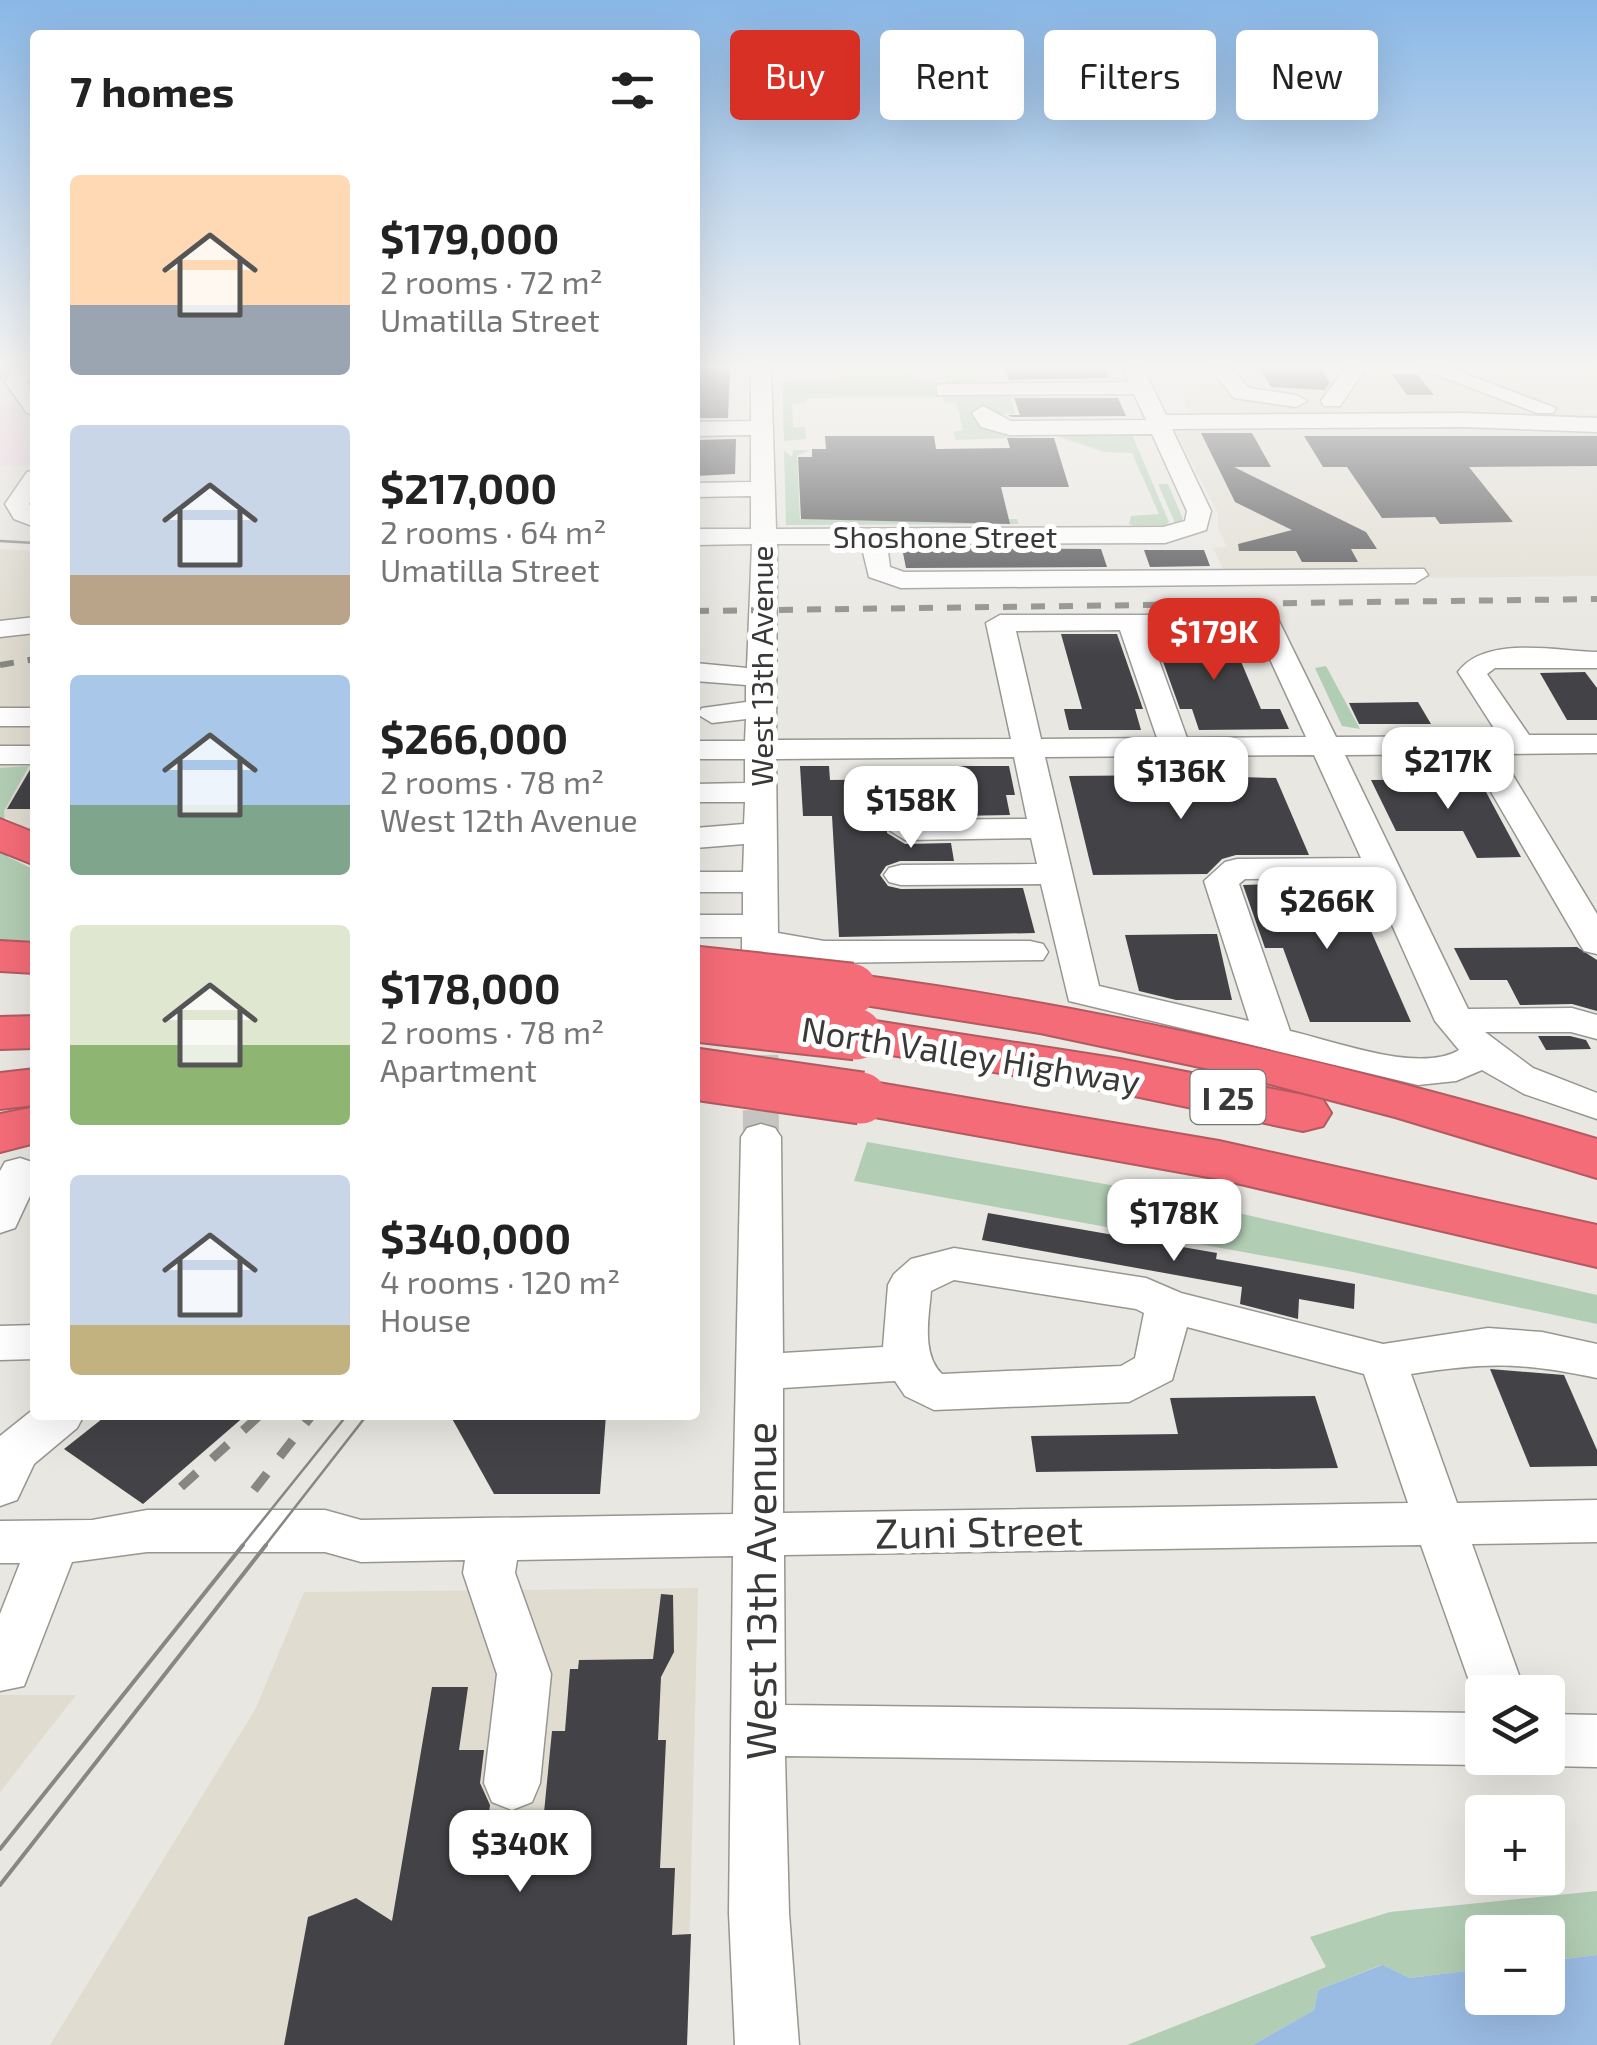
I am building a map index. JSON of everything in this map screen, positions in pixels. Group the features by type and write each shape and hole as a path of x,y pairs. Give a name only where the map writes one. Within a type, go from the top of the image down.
{"highway":[{"path":"0,833 30,848"},
{"path":"0,956 30,958"},
{"path":"700,973 854,1011 1012,1012 1360,1092 1597,1159"},
{"path":"0,992 30,990"},
{"name":"North Valley Highway","path":"700,1016 854,1011 1597,1180"},
{"path":"0,1033 30,1032"},
{"name":"North Valley Highway","path":"700,1075 861,1098 1219,1160 1597,1246"},
{"path":"0,1091 30,1087"},
{"path":"0,1114 30,1110"}],"street":[{"name":"West 13th Avenue","path":"760,944 761,463"},
{"name":"Shoshone Street","path":"700,537 763,536 875,550 1175,534 1193,528 1198,511 1176,463"},
{"path":"19,514 30,489"},
{"path":"700,490 761,489"},
{"path":"1116,536 1125,562"},
{"path":"1216,562 1125,562 875,550 878,571 886,578 914,581 1415,574"},
{"path":"1482,1053 1456,1069 1418,1072 1082,993 1000,623 1266,621 1454,1021 1482,1053 1530,1082 1597,1106"},
{"path":"1131,622 1186,747"},
{"path":"0,628 30,625"},
{"path":"1520,744 1472,672 1488,659 1597,660"},
{"path":"700,672 761,678"},
{"path":"708,723 760,709"},
{"path":"708,723 760,750 1597,744"},
{"path":"1479,745 1597,943"},
{"path":"1186,747 1238,751 1288,766 1324,788 1364,829"},
{"path":"0,755 30,755"},
{"path":"700,793 760,792"},
{"path":"904,830 1046,828"},
{"path":"700,838 760,833"},
{"path":"1274,1039 1221,882 1237,869 1382,868"},
{"path":"901,875 1056,874"},
{"path":"700,882 760,882"},
{"path":"700,927 760,944 824,952 1030,952"},
{"path":"1454,1021 1572,1020 1597,1027"},
{"name":"West 13th Avenue","path":"761,1137 757,1730 759,1912 767,2045"},
{"path":"1168,1306 1156,1368 1129,1384 934,1392 921,1386 908,1364 910,1285 926,1270 954,1264 1146,1294 1168,1306 1383,1361 1488,1345 1542,1349 1597,1361"},
{"path":"0,1343 30,1342"},
{"path":"1383,1361 1492,1675"},
{"path":"759,1372 908,1364"},
{"path":"0,1486 14,1452 54,1420"},
{"name":"Zuni Street","path":"0,1542 73,1542 139,1556 320,1556 360,1541 1597,1521"},
{"path":"494,1538 489,1574 524,1674 512,1783"},
{"path":"5,1669 73,1542"},
{"path":"757,1730 1465,1739"},
{"path":"1565,1740 1597,1740"}],"shaded area":[{"path":"0,463 30,463 30,465"},
{"path":"1192,463 1597,463 1597,576 1228,580 1213,548 1227,547 1218,529 1218,513"},
{"path":"0,549 30,551 30,831 0,814"},
{"path":"698,1588 687,2045 50,2045 256,1708 304,1592"},
{"path":"0,1695 76,1695 0,1792"}],"green space":[{"path":"784,463 797,463 800,519 1017,519 1019,524 786,525"},
{"path":"1137,463 1144,463 1169,522 1166,524 1175,523 1158,484 1168,484 1183,519 1171,526 1157,529 1129,524 1131,516 1159,514"},
{"path":"1326,666 1360,729 1342,726 1315,668"},
{"path":"29,766 4,811 8,857 30,868 30,947 0,947 0,768"},
{"path":"867,1142 1133,1189 1597,1295 1597,1324 1348,1271 854,1181"},
{"path":"1597,1891 1597,1955 1565,1959 1565,1915 1465,1915 1465,1971 1410,1978 1381,1965 1318,1990 1314,2010 1253,2045 1127,2045 1326,1967 1310,1937 1390,1912"}],"water":[{"path":"1597,1955 1597,2045 1253,2045 1314,2010 1318,1990 1382,1965 1410,1978 1465,1971 1465,2015 1565,2015 1565,1959"}],"building":[{"path":"700,463 735,463 735,474 700,476"},
{"path":"798,463 1062,463 1069,487 1001,487 1010,524 801,519"},
{"path":"1216,463 1269,463 1271,467 1234,467 1366,532 1377,549 1351,549 1358,562 1302,562 1296,551 1239,551 1238,544 1292,530 1235,502"},
{"path":"1321,463 1597,463 1469,467 1513,522 1440,524 1435,517 1382,518 1347,467 1323,467"},
{"path":"902,548 1101,549 1107,567 906,568"},
{"path":"1144,550 1204,550 1210,566 1150,567"},
{"path":"1229,633 1261,709 1280,709 1289,729 1199,730 1192,709 1180,709 1153,634"},
{"path":"1061,634 1117,634 1143,709 1135,709 1141,730 1069,730 1064,709 1082,709"},
{"path":"1585,672 1597,688 1597,720 1567,720 1540,673"},
{"path":"1418,702 1431,724 1359,724 1349,703"},
{"path":"800,766 829,766 830,780 912,779 910,766 1009,766 1015,795 1006,795 1010,815 903,817 887,827 887,833 905,844 951,843 954,861 900,861 886,866 880,875 888,886 901,889 1023,888 1035,933 839,937 832,816 803,816"},
{"path":"30,770 30,809 7,809"},
{"path":"1069,776 1276,778 1309,855 1236,855 1222,859 1207,874 1093,875"},
{"path":"1479,779 1521,857 1477,858 1463,831 1396,831 1371,780"},
{"path":"1338,882 1353,916 1364,915 1411,1022 1310,1022 1283,948 1265,948 1243,885"},
{"path":"1217,934 1232,1000 1176,1000 1139,991 1125,935"},
{"path":"1577,947 1597,960 1597,1011 1572,1004 1520,1005 1507,980 1470,980 1454,948"},
{"path":"1538,1036 1570,1036 1586,1040 1591,1049 1546,1050"},
{"path":"988,1213 1217,1253 1216,1259 1355,1284 1354,1309 1299,1299 1298,1319 1240,1304 1242,1287 982,1240"},
{"path":"1490,1369 1564,1375 1597,1450 1597,1466 1530,1467"},
{"path":"1315,1396 1338,1468 1036,1472 1031,1436 1178,1434 1170,1398"},
{"path":"101,1420 240,1420 143,1504 64,1449"},
{"path":"453,1420 606,1420 600,1494 494,1494"},
{"path":"661,1594 673,1595 674,1652 661,1677 658,1740 666,1740 660,1868 675,1868 672,1935 691,1934 687,2045 284,2045 308,1917 356,1898 392,1921 432,1687 468,1687 459,1750 484,1750 480,1783 490,1805 486,1834 542,1833 552,1731 565,1731 570,1669 578,1669 579,1660 653,1659"}],"tunnel":[{"path":"760,1000 761,1137"}],"tram line":[{"path":"0,541 30,543"},
{"path":"241,1547 343,1420"},
{"path":"264,1547 363,1420"},
{"path":"0,1849 243,1545"},
{"path":"0,1885 266,1545"}],"railway":[{"path":"700,611 1597,599"},
{"path":"0,665 30,660"},
{"path":"181,1487 255,1420"},
{"path":"254,1490 308,1420"}]}
